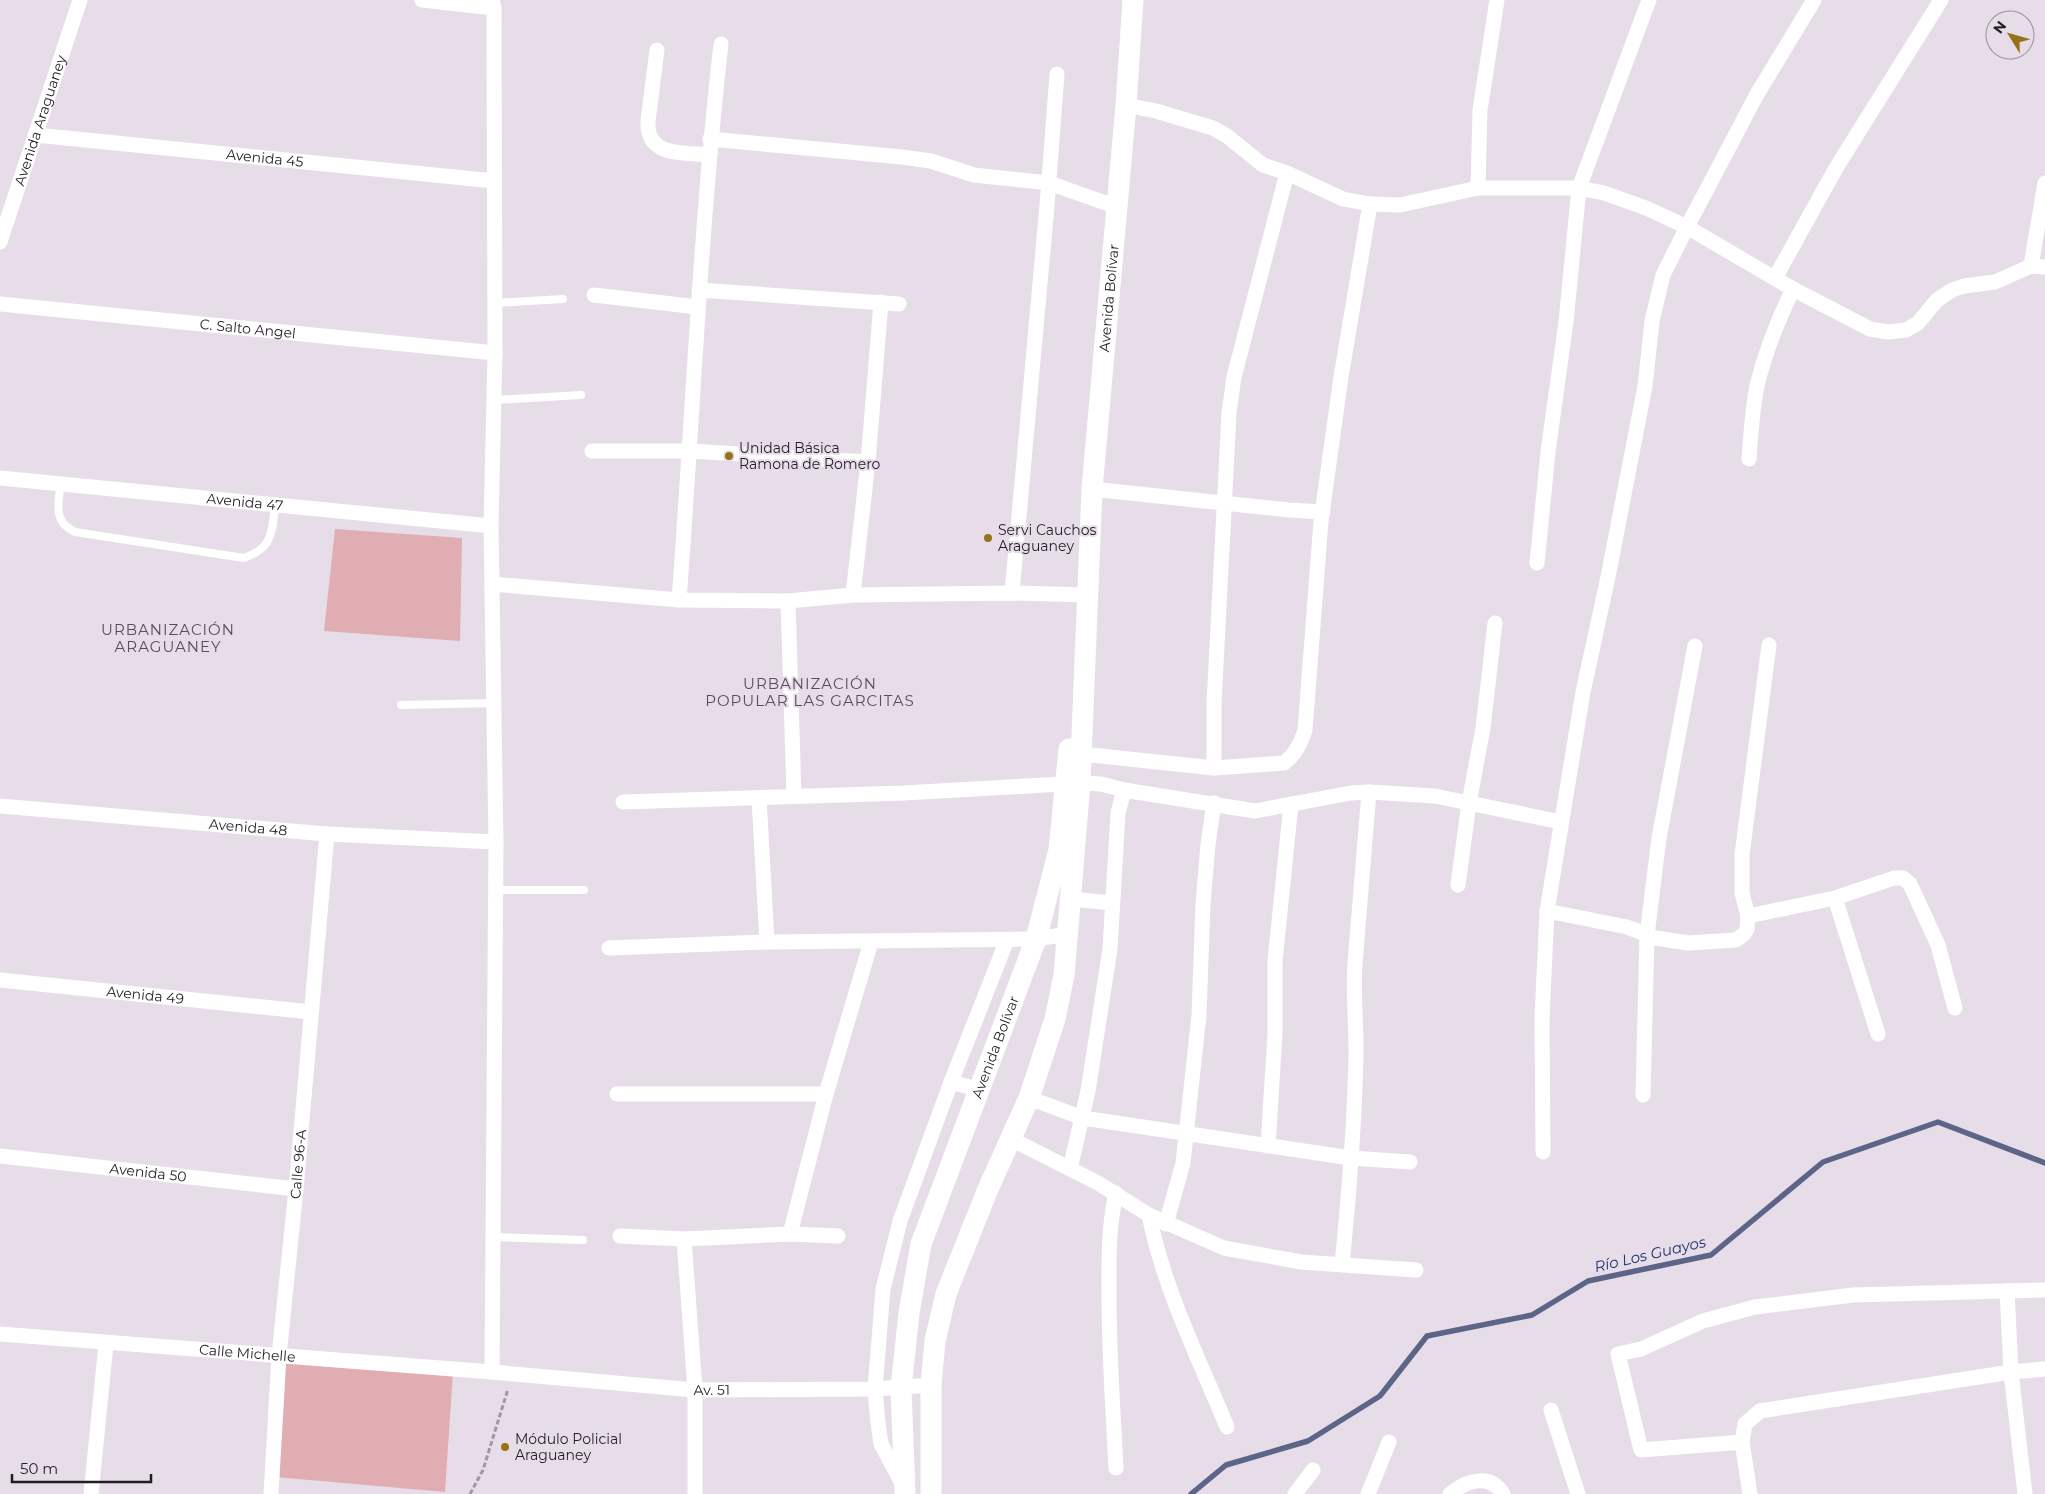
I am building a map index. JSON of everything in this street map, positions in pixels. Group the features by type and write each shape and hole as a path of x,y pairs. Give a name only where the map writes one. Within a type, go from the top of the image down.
{"main road":[{"name":"Avenida Bolívar","path":"931,1494 931,1384 935,1341 946,1294 988,1189 1029,1098 1055,1019 1064,975 1070,900 1073,784 1092,489 1126,105 1133,0"},
{"name":"Avenida Bolívar","path":"905,1492 901,1388 909,1312 921,1244 1036,939 1059,850 1073,784"}],"street":[{"name":"Avenida Araguaney","path":"0,242 80,0"},
{"path":"422,0 493,4 495,353 491,526 496,842 492,1372"},
{"path":"1478,188 1480,110 1497,0"},
{"path":"1537,563 1548,452 1566,322 1579,188 1649,0"},
{"path":"1543,1152 1542,1018 1547,911 1583,692 1608,577 1643,395 1652,321 1664,275 1687,227 1756,96 1814,0"},
{"path":"1774,278 1836,168 1941,0"},
{"path":"680,600 710,140 721,44"},
{"path":"656,50 647,130 650,139 656,146 665,150 709,155"},
{"path":"1012,593 1057,74"},
{"path":"1126,105 1156,110 1212,128 1227,136 1263,165 1286,173 1343,199 1370,204 1400,205 1478,188 1579,188 1604,194 1646,208 1687,227 1793,289 1870,329 1888,332 1906,330 1918,323 1945,293 1964,286 1995,282 2038,267 2045,183"},
{"name":"Avenida 45","path":"36,135 494,180"},
{"path":"710,140 902,156 931,161 974,175 1049,183 1116,207"},
{"path":"1214,768 1214,704 1228,413 1234,378 1286,173"},
{"path":"1075,754 1214,768 1284,763 1292,757 1300,746 1305,730 1323,512 1341,377 1370,204"},
{"path":"1749,459 1752,416 1757,386 1780,315 1793,289"},
{"path":"699,290 899,304"},
{"path":"594,295 698,307"},
{"path":"854,595 868,462 881,302"},
{"name":"C. Salto Angel","path":"0,304 495,353"},
{"path":"592,452 690,451 868,462"},
{"name":"Avenida 47","path":"0,478 491,526"},
{"path":"1092,489 1323,512"},
{"path":"492,584 680,600 788,601 854,595 1012,593 1086,595"},
{"path":"788,601 794,795"},
{"path":"1458,885 1469,803 1483,728 1495,623"},
{"path":"1547,911 1640,930 1647,936 1688,944 1736,940 1740,938 1747,929 1748,916 1742,894 1742,855 1769,645"},
{"path":"1643,1095 1647,936 1659,838 1695,646"},
{"path":"622,802 759,798 794,795 904,793 1101,784 1124,790 1255,811 1351,793 1368,792 1435,796 1561,822"},
{"path":"1070,1169 1083,1118 1097,1044 1110,949 1118,813 1124,790"},
{"path":"1342,1265 1351,1158 1356,1052 1354,990 1368,792"},
{"path":"759,798 768,942"},
{"path":"1166,1224 1183,1163 1199,1014 1203,904 1208,844 1214,803"},
{"path":"1268,1146 1276,960 1291,804"},
{"name":"Avenida 48","path":"0,806 326,834 496,842"},
{"name":"Calle 96-A","path":"270,1494 279,1356 296,1189 326,834"},
{"path":"1748,916 1835,898 1894,878 1903,878 1910,884 1938,945 1955,1008"},
{"path":"1835,898 1878,1034"},
{"path":"1070,900 1112,903"},
{"path":"609,948 768,942 1007,940 1036,939 1068,934"},
{"path":"905,1492 881,1444 875,1389 883,1289 900,1221 950,1082 1007,940"},
{"path":"790,1234 826,1094 871,942"},
{"name":"Avenida 49","path":"0,980 311,1012"},
{"path":"950,1082 980,1090"},
{"path":"617,1094 826,1094"},
{"path":"1029,1098 1083,1118 1351,1158 1410,1162"},
{"path":"1011,1140 1116,1193 1166,1224 1224,1248 1301,1262 1416,1270"},
{"name":"Avenida 50","path":"0,1156 296,1189"},
{"path":"1116,1193 1110,1220 1109,1272 1109,1334 1116,1468"},
{"path":"1149,1215 1155,1247 1165,1278 1228,1427"},
{"path":"620,1236 684,1239 790,1234 838,1236"},
{"path":"684,1239 695,1390 695,1494"},
{"path":"1742,1442 1641,1450 1618,1354 1641,1349 1703,1321 1755,1307 1853,1295 2045,1290"},
{"path":"2007,1292 2011,1372 2025,1494"},
{"name":"Calle Michelle","path":"0,1334 106,1344 492,1372"},
{"path":"91,1494 106,1344"},
{"path":"1750,1494 1742,1442 1745,1424 1760,1411 2011,1372 2045,1369"},
{"name":"Av. 51","path":"492,1372 695,1390 875,1389 931,1384"},
{"path":"1550,1410 1578,1494"},
{"path":"1368,1494 1389,1442"},
{"path":"1295,1494 1313,1470"},
{"path":"1450,1494 1466,1484 1484,1480 1499,1491"}],"lane":[{"path":"495,303 563,299"},
{"path":"494,400 581,395"},
{"path":"61,484 58,508 60,519 66,528 75,532 244,558 256,554 265,547 271,536 275,505"},
{"path":"401,706 494,703"},
{"path":"495,890 584,890"},
{"path":"493,1237 583,1240"}],"path":[{"path":"470,1494 483,1470 507,1392 510,1374"}],"shaded area":[{"path":"335,529 462,538 460,641 324,631"},
{"path":"283,1360 453,1372 445,1492 275,1477"}],"waterway":[{"name":"Río Los Guayos","path":"1191,1494 1226,1465 1308,1441 1380,1396 1427,1336 1532,1315 1588,1281 1711,1255 1823,1162 1938,1122 2045,1163"}],"place":[{"name":"Unidad Básica Ramona de Romero","path":"729,456"},
{"name":"Servi Cauchos Araguaney","path":"988,538"},
{"name":"Módulo Policial Araguaney","path":"505,1447"}],"district":[{"name":"URBANIZACIÓN ARAGUANEY","path":"168,638"},
{"name":"URBANIZACIÓN POPULAR LAS GARCITAS","path":"810,692"}]}
